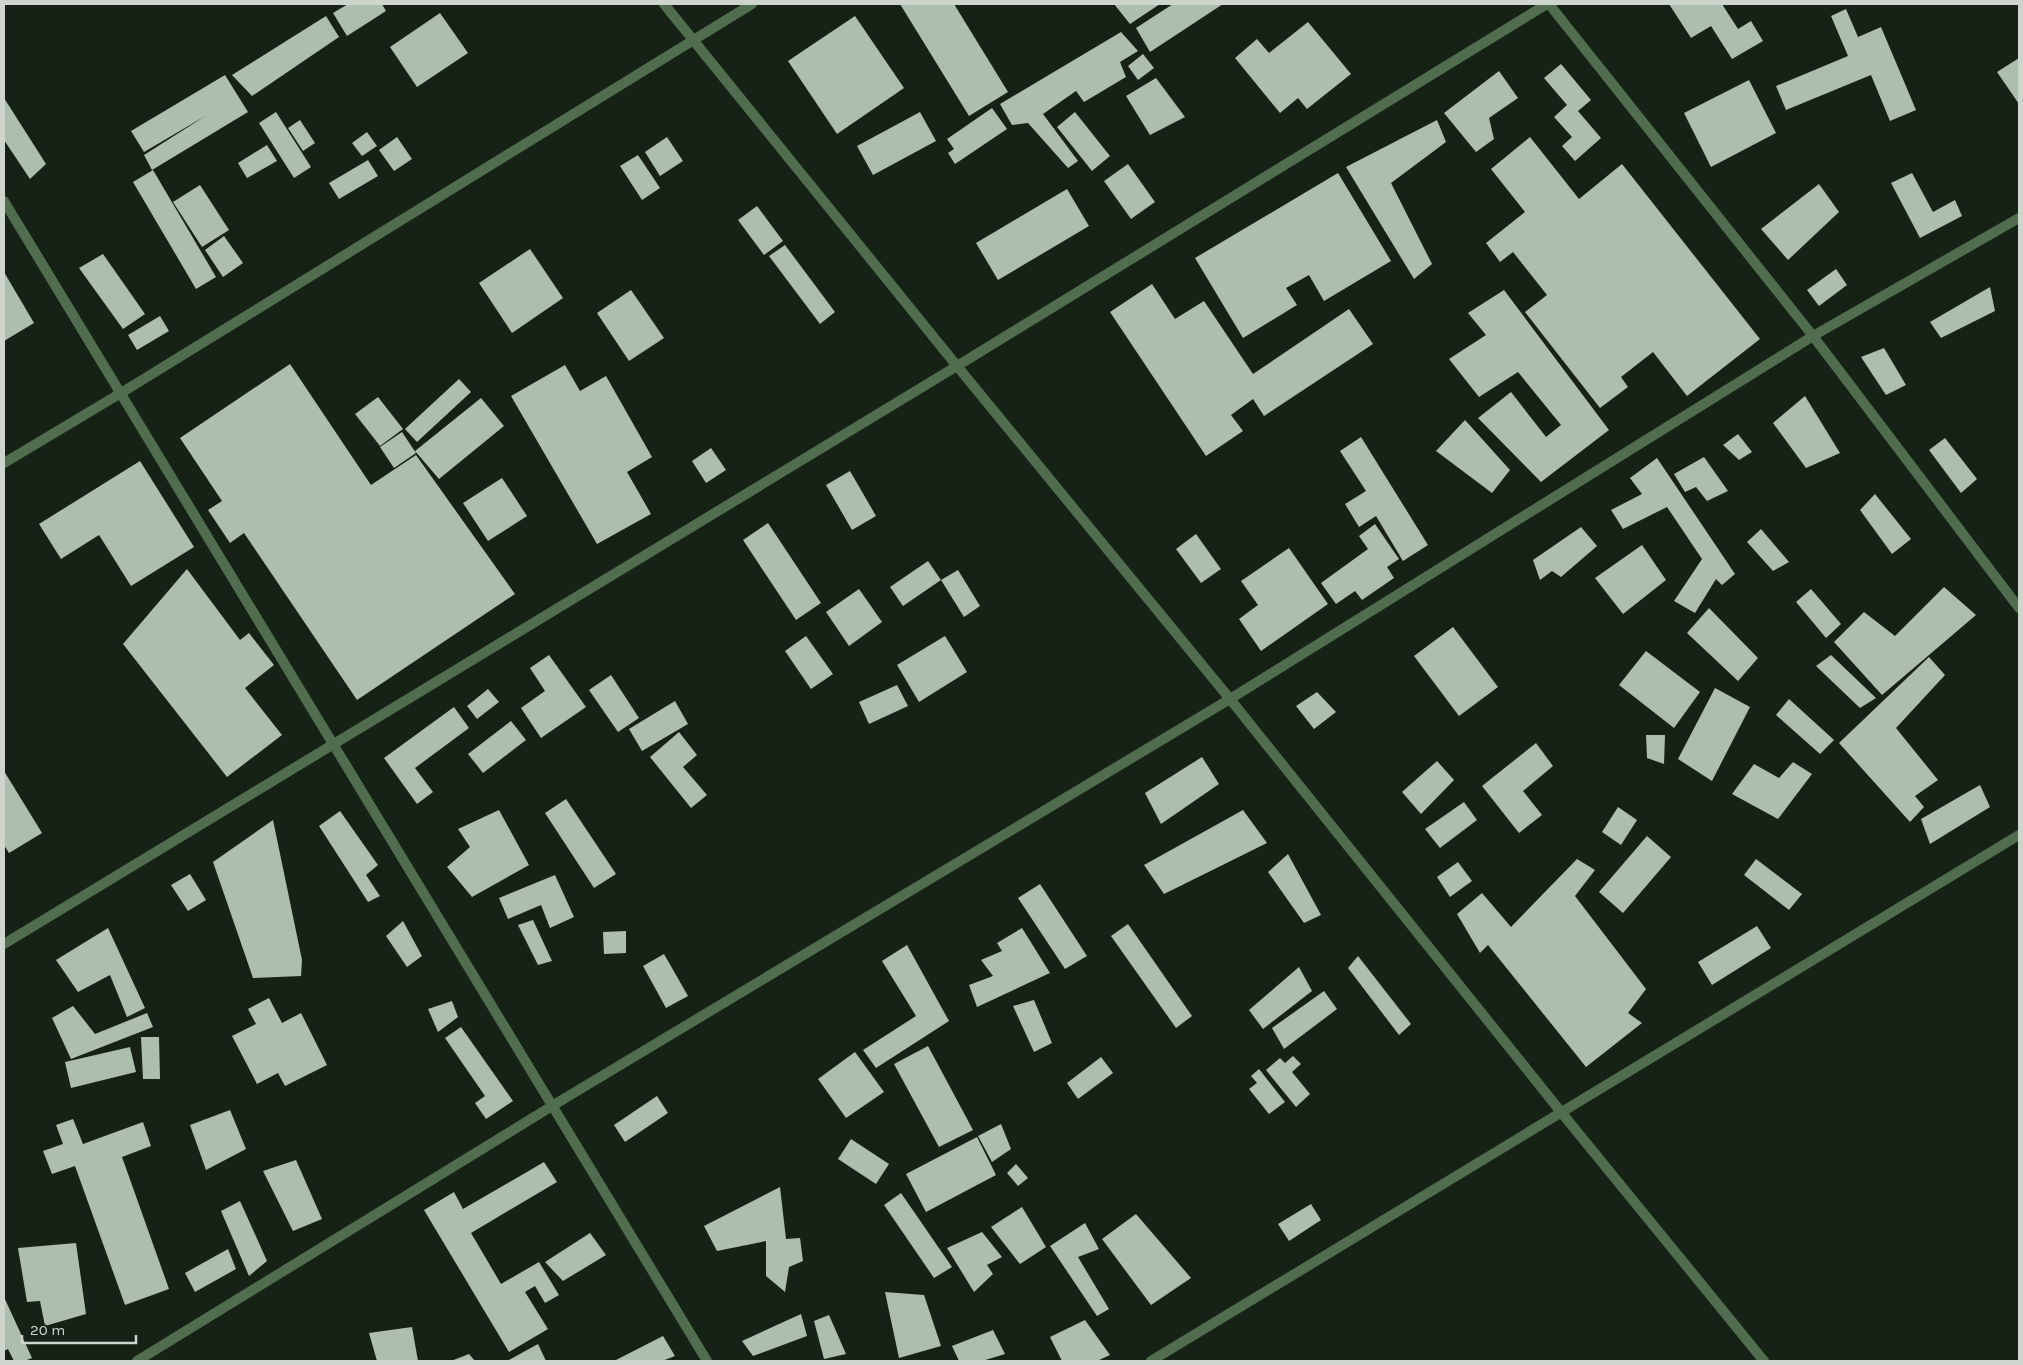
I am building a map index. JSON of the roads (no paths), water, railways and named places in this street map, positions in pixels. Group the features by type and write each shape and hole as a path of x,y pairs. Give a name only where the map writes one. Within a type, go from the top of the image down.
{"street":[{"path":"664,4 1764,1361"},
{"path":"4,463 121,393 752,4"},
{"path":"4,944 333,746 1548,4 1813,336 2019,608"},
{"path":"4,201 707,1361"},
{"path":"137,1361 552,1106 1230,700 1813,336 2019,218"},
{"path":"1151,1361 2019,835"}]}
